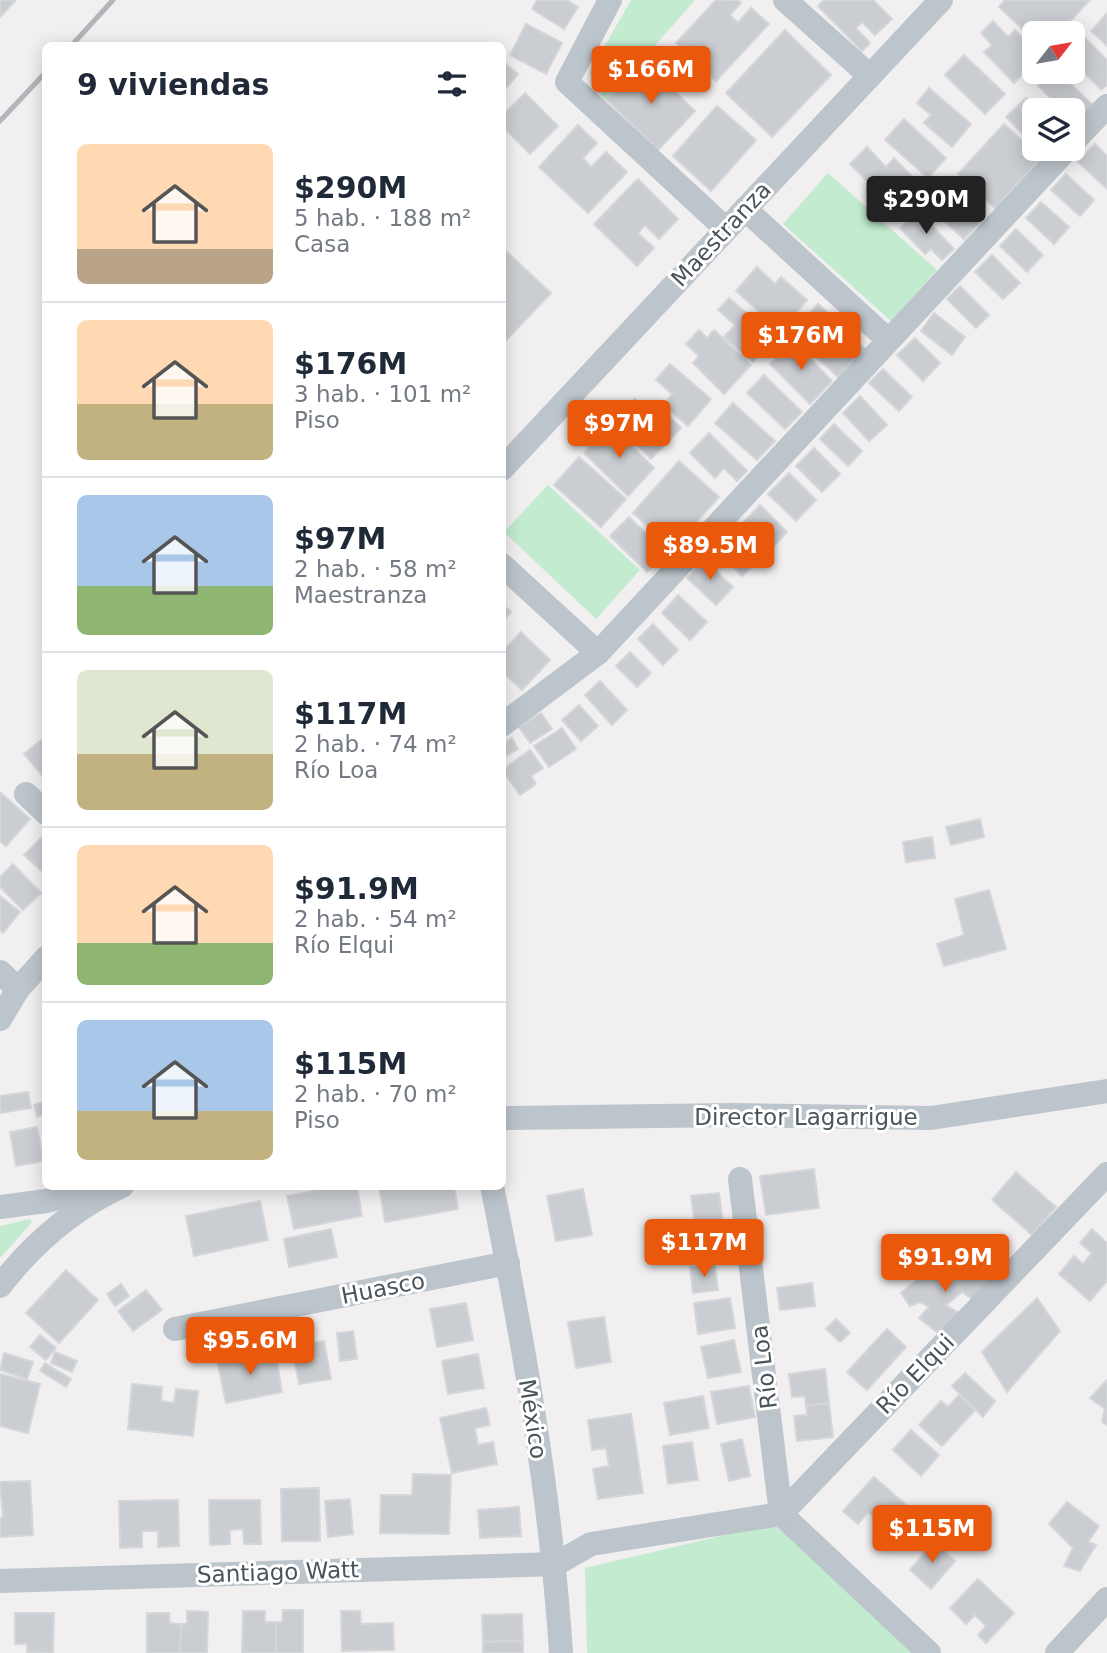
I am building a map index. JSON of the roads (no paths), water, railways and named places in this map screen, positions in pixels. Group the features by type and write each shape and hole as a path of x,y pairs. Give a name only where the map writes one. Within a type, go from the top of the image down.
{"street":[{"path":"610,0 567,82 726,229"},
{"path":"785,0 870,76"},
{"name":"Maestranza","path":"506,465 941,0"},
{"path":"1085,129 1107,106"},
{"path":"506,722 598,653 1056,161"},
{"path":"745,209 888,340"},
{"path":"506,569 598,653"},
{"path":"26,794 42,809"},
{"path":"0,1019 18,989 42,962"},
{"path":"0,972 18,989"},
{"name":"Director Lagarrigue","path":"506,1118 734,1115 931,1118 1107,1091"},
{"name":"Río Elqui","path":"782,1514 1107,1174"},
{"name":"Río Loa","path":"740,1179 782,1514"},
{"path":"0,1207 46,1201 89,1190"},
{"path":"0,1286 38,1243 63,1222 115,1190"},
{"name":"México","path":"493,1190 508,1263 556,1564 561,1653"},
{"name":"Huasco","path":"175,1329 508,1263"},
{"path":"556,1564 590,1544 782,1514 929,1653"},
{"name":"Santiago Watt","path":"0,1581 556,1564"},
{"path":"1057,1653 1107,1599"}],"railway":[{"path":"75,42 113,0"},
{"path":"0,121 42,76"}]}
